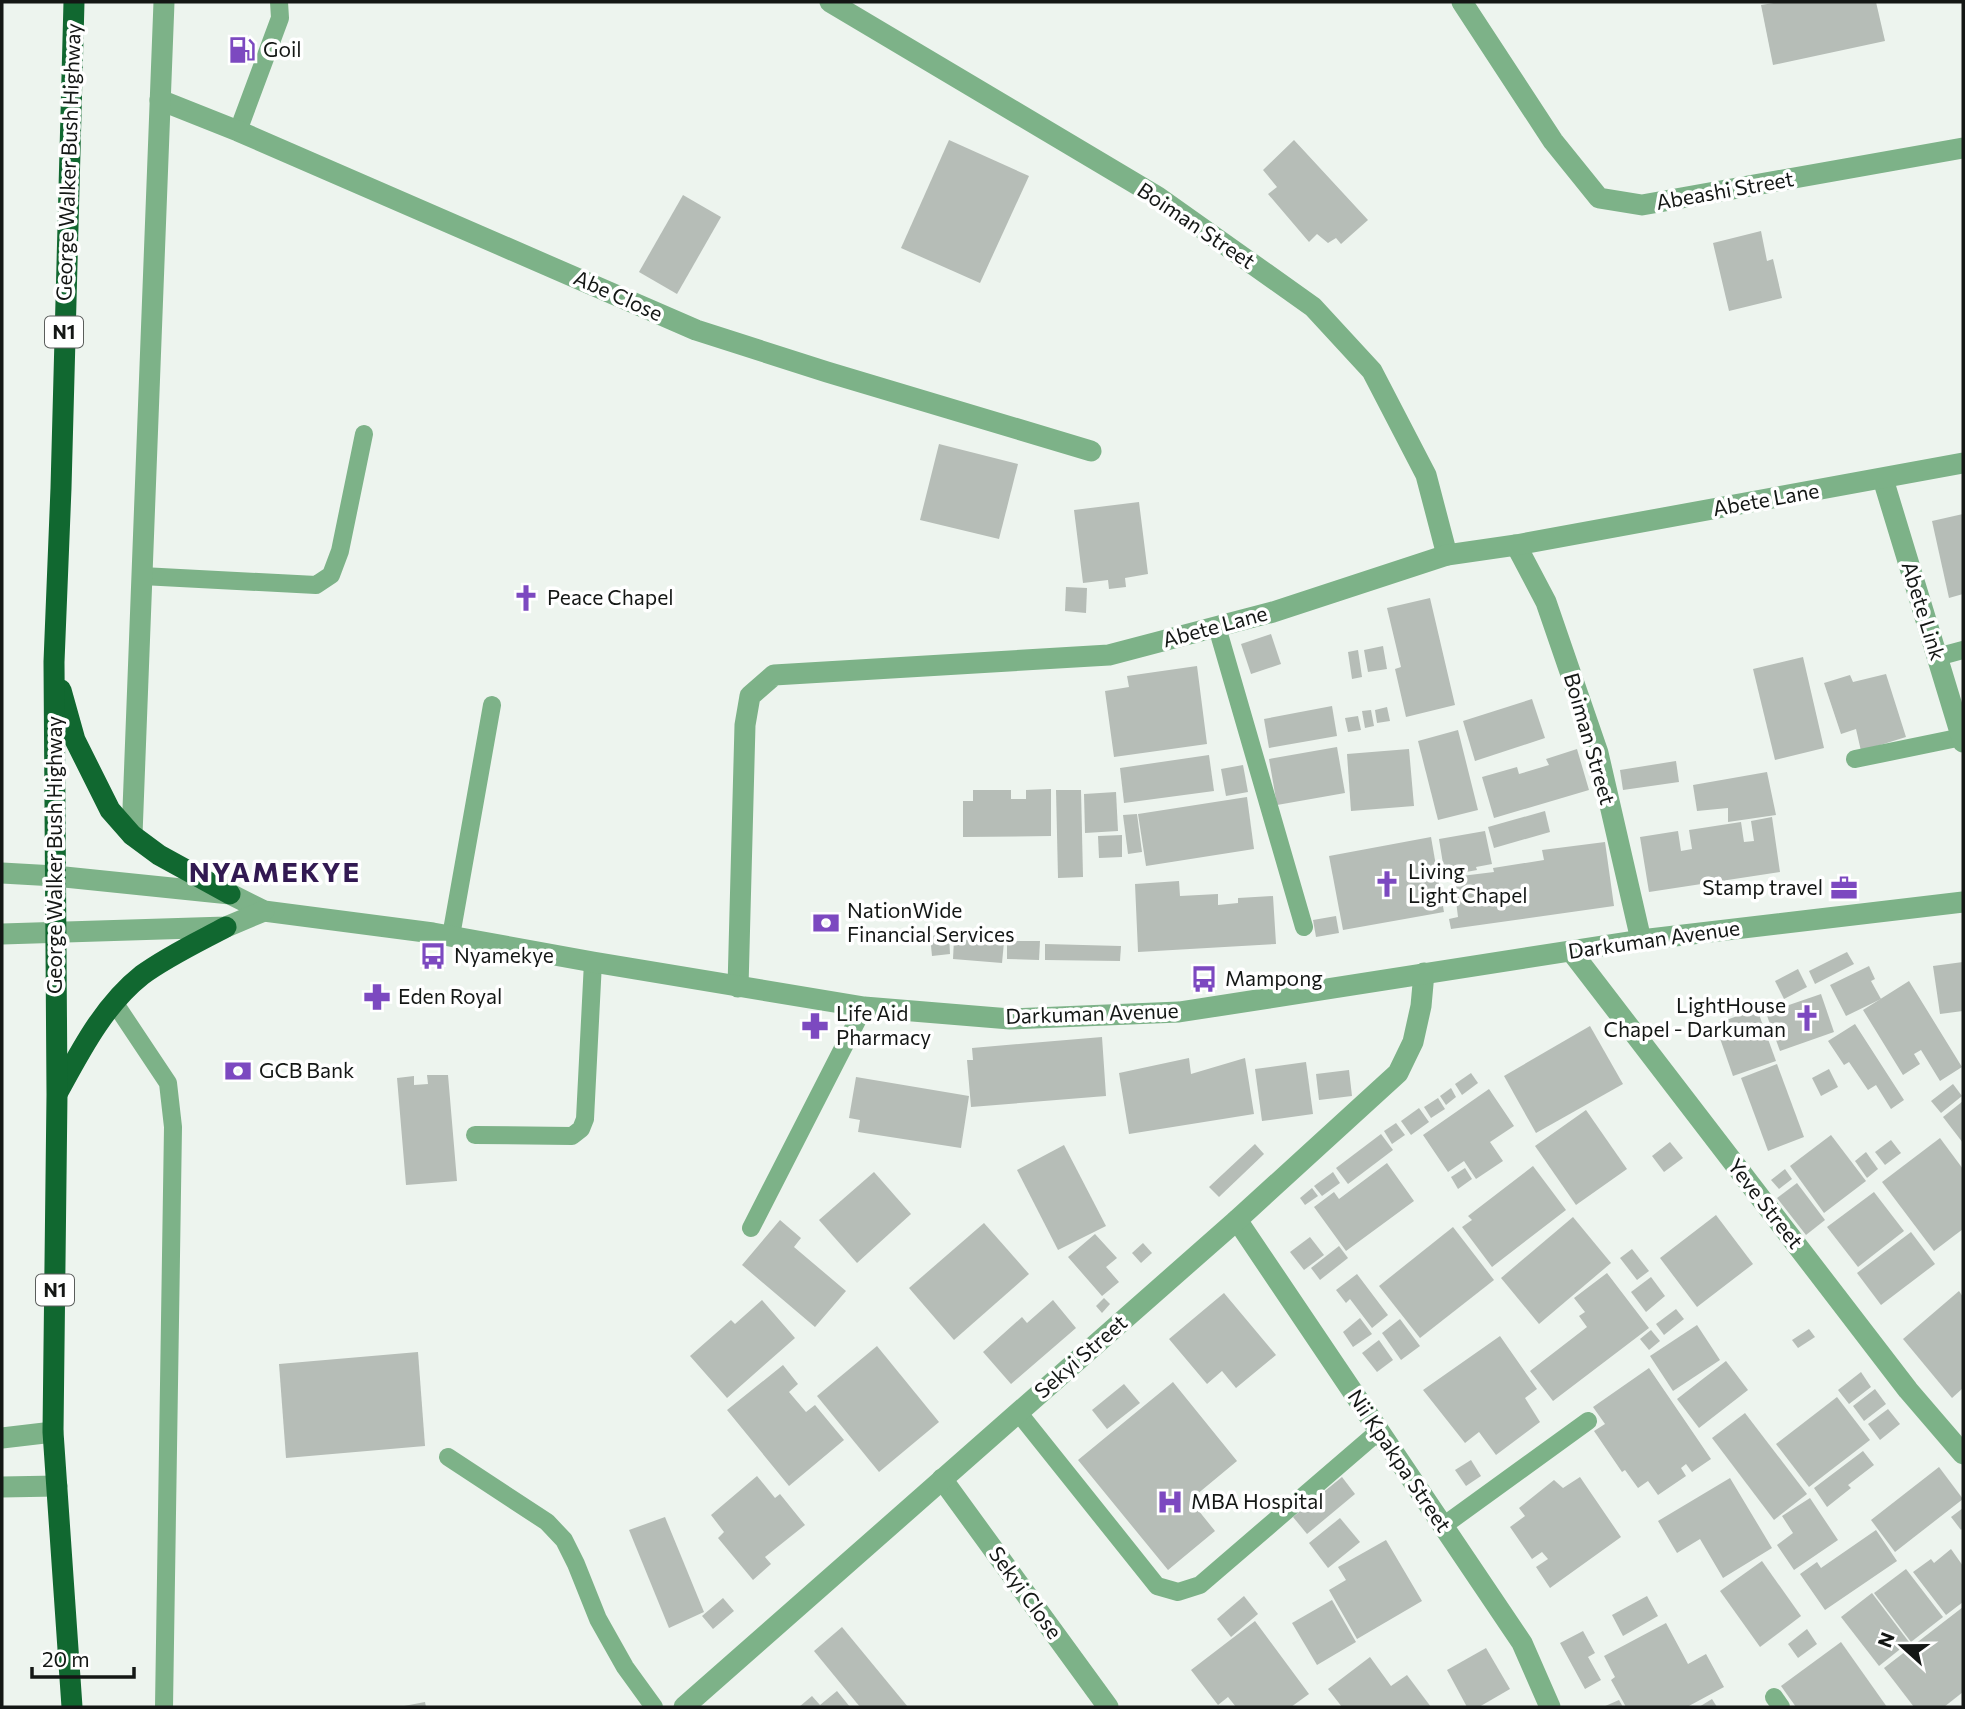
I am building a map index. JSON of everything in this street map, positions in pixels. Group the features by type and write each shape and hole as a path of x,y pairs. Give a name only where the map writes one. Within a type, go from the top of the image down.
{"highway":[{"name":"George Walker Bush Highway","path":"72,1707 53,1432 57,1094 54,662 74,2"},
{"path":"54,662 75,740 110,810 132,835 159,855 230,894"},
{"path":"57,1094 84,1044 114,1002 142,975 183,949 226,927"}],"street":[{"path":"132,835 164,2"},
{"name":"Boiman Street","path":"830,2 1158,197 1313,307 1371,372 1426,475 1447,555"},
{"name":"Abeashi Street","path":"1462,2 1553,141 1598,198 1642,205 1963,148"},
{"name":"Abe Close","path":"160,100 238,131 696,330 1091,452"},
{"name":"Abete Lane","path":"738,987 744,725 750,696 774,676 1109,654 1273,612 1447,555 1516,545 1963,463"},
{"name":"Abete Link","path":"1883,479 1963,740"},
{"name":"Boiman Street","path":"1516,545 1546,602 1598,753 1641,940"},
{"name":"Darkuman Avenue","path":"2,873 230,894 264,911 451,936 738,987 864,1007 1010,1018 1180,1012 1641,940 1963,902"},
{"path":"2,934 226,927 264,911"},
{"name":"Yeve Street","path":"1571,951 1908,1390 1963,1454"},
{"name":"Sekyi Street","path":"684,1707 1237,1220 1398,1073 1413,1042 1421,1006 1424,973"},
{"name":"Nii Kpakpa Street","path":"1237,1220 1522,1643 1550,1707"},
{"path":"2,1438 53,1432"},
{"name":"Sekyi Close","path":"942,1479 1108,1707"},
{"path":"2,1487 57,1486"}],"lane":[{"path":"238,131 280,18 279,2"},
{"path":"142,576 316,585 331,575 340,551 365,434"},
{"path":"1217,627 1304,927"},
{"path":"1937,657 1963,650"},
{"path":"451,936 492,705"},
{"path":"1855,759 1963,740"},
{"path":"475,1135 572,1136 581,1129 585,1118 593,962"},
{"path":"114,1002 168,1083 173,1127 164,1707"},
{"path":"751,1228 864,1007"},
{"path":"1018,1412 1157,1586 1178,1592 1200,1585 1379,1431"},
{"path":"1443,1526 1588,1421"},
{"path":"448,1457 547,1522 564,1540 598,1619 625,1667 654,1707"}],"building":[{"path":"1780,2 1876,2 1885,41 1773,65 1761,5"},
{"path":"949,140 1029,176 980,283 901,248"},
{"path":"1294,140 1368,220 1341,244 1336,238 1328,243 1317,234 1309,242 1268,194 1277,187 1263,170"},
{"path":"683,195 721,217 677,294 639,272"},
{"path":"1761,231 1767,261 1773,259 1782,298 1729,311 1713,243"},
{"path":"939,444 1018,464 999,539 920,520"},
{"path":"1139,502 1148,574 1125,578 1126,587 1109,589 1108,580 1083,583 1074,510"},
{"path":"1963,514 1963,594 1949,598 1932,521"},
{"path":"1066,587 1087,588 1086,613 1065,611"},
{"path":"1430,598 1455,705 1406,717 1395,669 1401,667 1387,608"},
{"path":"1271,634 1281,664 1251,674 1241,644"},
{"path":"1383,646 1387,669 1368,672 1364,650"},
{"path":"1358,650 1362,677 1352,679 1348,652"},
{"path":"1803,657 1824,748 1775,760 1753,669"},
{"path":"1197,666 1207,744 1114,757 1105,691 1129,687 1127,676"},
{"path":"1886,674 1906,737 1861,751 1856,729 1841,734 1824,683 1850,675 1853,682"},
{"path":"1532,699 1545,738 1475,761 1463,721"},
{"path":"1332,706 1337,736 1269,748 1264,719"},
{"path":"1387,707 1390,721 1377,723 1375,710"},
{"path":"1371,710 1374,726 1365,728 1362,711"},
{"path":"1358,716 1361,730 1348,732 1345,718"},
{"path":"1458,730 1478,810 1438,820 1418,741"},
{"path":"1337,747 1345,793 1277,805 1269,759"},
{"path":"1409,749 1414,806 1351,811 1347,754"},
{"path":"1577,749 1589,790 1494,818 1482,777 1517,767 1519,774 1549,765 1546,759"},
{"path":"1209,755 1214,791 1124,803 1120,768"},
{"path":"1676,761 1679,782 1623,790 1620,770"},
{"path":"1243,765 1248,792 1226,796 1221,769"},
{"path":"1767,772 1776,815 1728,822 1728,808 1697,811 1693,785"},
{"path":"1051,789 1051,836 963,837 963,801 973,801 973,790 1011,790 1011,799 1026,799 1026,790"},
{"path":"1056,790 1081,790 1083,877 1058,878"},
{"path":"1116,792 1118,831 1085,833 1084,794"},
{"path":"1247,797 1254,849 1146,866 1138,814"},
{"path":"1545,811 1550,832 1494,848 1488,827"},
{"path":"1137,814 1142,852 1128,854 1123,815"},
{"path":"1772,817 1780,872 1649,892 1640,837 1678,831 1681,851 1692,849 1689,830 1741,822 1744,842 1754,841 1751,821"},
{"path":"1485,831 1492,864 1476,867 1477,870 1445,876 1439,839"},
{"path":"1122,835 1122,857 1099,858 1098,836"},
{"name":"Living Light Chapel","path":"1431,837 1444,912 1343,930 1329,856"},
{"path":"1605,842 1614,906 1451,929 1449,919 1458,917 1453,877 1494,872 1493,868 1544,860 1542,850"},
{"path":"1179,881 1180,896 1218,894 1218,905 1238,903 1238,898 1273,896 1276,944 1138,952 1135,884"},
{"path":"1336,916 1339,933 1316,937 1313,920"},
{"path":"949,934 950,954 932,956 930,936"},
{"path":"954,939 1004,942 1002,963 953,959"},
{"path":"1007,941 1040,941 1039,960 1007,959"},
{"path":"1045,944 1121,946 1120,961 1045,960"},
{"path":"1847,952 1854,964 1815,984 1809,971"},
{"path":"1963,962 1963,1011 1940,1014 1933,966"},
{"path":"1869,966 1875,979 1871,981 1881,999 1846,1016 1830,985"},
{"path":"1798,969 1807,987 1784,999 1775,981"},
{"path":"1909,981 1962,1067 1940,1081 1921,1050 1914,1054 1920,1064 1903,1075 1863,1010"},
{"path":"1821,994 1834,1032 1780,1051 1766,1013"},
{"path":"1757,1009 1776,1061 1733,1076 1715,1024"},
{"path":"1855,1024 1904,1100 1891,1109 1876,1085 1868,1090 1849,1062 1844,1065 1828,1041"},
{"path":"1590,1026 1623,1084 1536,1133 1504,1076"},
{"path":"1102,1037 1106,1096 971,1107 967,1060 973,1060 972,1048"},
{"path":"1189,1058 1191,1074 1245,1058 1254,1114 1129,1134 1119,1073"},
{"path":"1306,1062 1313,1114 1262,1121 1255,1069"},
{"path":"1777,1064 1804,1137 1768,1151 1741,1078"},
{"path":"1829,1069 1838,1087 1821,1096 1812,1078"},
{"path":"1349,1070 1352,1096 1319,1100 1316,1074"},
{"path":"1471,1073 1478,1083 1462,1095 1455,1084"},
{"path":"427,1075 448,1075 457,1181 406,1185 397,1078 414,1076 414,1085 428,1084"},
{"path":"856,1077 969,1096 961,1148 858,1132 860,1120 849,1118"},
{"path":"1953,1084 1962,1096 1941,1113 1931,1101"},
{"path":"1451,1088 1456,1097 1446,1105 1440,1096"},
{"path":"1489,1089 1514,1126 1490,1142 1503,1161 1476,1179 1464,1161 1448,1172 1423,1135"},
{"path":"1438,1098 1445,1109 1431,1118 1424,1107"},
{"path":"1963,1101 1963,1143 1943,1117"},
{"path":"1419,1108 1429,1122 1411,1135 1401,1121"},
{"path":"1586,1110 1627,1169 1576,1205 1535,1146"},
{"path":"1396,1123 1405,1135 1392,1144 1384,1131"},
{"path":"1381,1134 1393,1150 1348,1184 1336,1168"},
{"path":"1831,1135 1866,1181 1824,1213 1790,1166"},
{"path":"1940,1138 1963,1169 1963,1229 1934,1251 1882,1182"},
{"path":"1891,1140 1901,1153 1885,1165 1875,1152"},
{"path":"1670,1142 1683,1158 1664,1172 1652,1156"},
{"path":"1255,1144 1264,1154 1219,1197 1209,1187"},
{"path":"1064,1145 1106,1226 1058,1250 1017,1170"},
{"path":"1866,1152 1878,1169 1867,1178 1855,1161"},
{"path":"1387,1163 1414,1201 1346,1251 1314,1207 1334,1192 1339,1199"},
{"path":"1533,1166 1566,1210 1492,1267 1462,1227 1472,1220 1468,1216"},
{"path":"1465,1168 1472,1179 1458,1189 1451,1177"},
{"path":"1785,1169 1792,1179 1779,1189 1771,1180"},
{"path":"874,1172 911,1214 857,1263 819,1220"},
{"path":"1333,1172 1340,1183 1322,1196 1314,1186"},
{"path":"1797,1183 1825,1220 1806,1235 1777,1198"},
{"path":"1312,1188 1318,1196 1305,1205 1300,1198"},
{"path":"1874,1192 1904,1231 1858,1267 1827,1227"},
{"path":"1716,1215 1753,1264 1697,1307 1660,1258"},
{"path":"1573,1217 1611,1263 1539,1324 1501,1278"},
{"path":"780,1220 801,1238 794,1247 846,1291 815,1327 742,1265"},
{"path":"984,1223 1029,1274 954,1340 909,1288"},
{"path":"1453,1227 1494,1280 1420,1338 1379,1286"},
{"path":"1911,1232 1935,1264 1881,1305 1857,1273"},
{"path":"1095,1234 1117,1258 1106,1267 1119,1282 1102,1296 1068,1257"},
{"path":"1310,1237 1324,1255 1304,1270 1290,1252"},
{"path":"1143,1243 1152,1253 1141,1263 1132,1253"},
{"path":"1339,1246 1348,1258 1320,1280 1311,1268"},
{"path":"1632,1249 1649,1271 1637,1280 1620,1258"},
{"path":"1607,1273 1649,1328 1553,1401 1530,1371 1587,1327 1579,1316 1585,1312 1574,1298"},
{"path":"1357,1274 1388,1315 1372,1328 1350,1299 1346,1303 1336,1290"},
{"path":"1651,1277 1665,1296 1646,1312 1631,1292"},
{"path":"1959,1291 1963,1297 1963,1388 1952,1398 1903,1339"},
{"path":"1224,1293 1276,1355 1236,1388 1222,1371 1207,1384 1169,1339"},
{"path":"1104,1298 1110,1304 1102,1313 1096,1306"},
{"path":"762,1300 795,1338 727,1398 690,1356 731,1320 735,1324"},
{"path":"1053,1300 1076,1328 1011,1384 983,1352 1022,1317 1027,1323"},
{"path":"1676,1309 1684,1319 1664,1335 1656,1324"},
{"path":"1360,1318 1372,1334 1353,1347 1343,1332"},
{"path":"1400,1319 1420,1346 1401,1360 1382,1333"},
{"path":"1697,1325 1720,1360 1673,1391 1650,1356"},
{"path":"1809,1329 1815,1337 1798,1348 1792,1340"},
{"path":"1651,1330 1660,1341 1649,1350 1640,1339"},
{"path":"1500,1336 1537,1389 1525,1398 1540,1422 1496,1455 1479,1432 1465,1443 1423,1390"},
{"path":"1379,1340 1393,1360 1377,1372 1362,1353"},
{"path":"877,1346 939,1422 879,1472 817,1396"},
{"path":"418,1352 425,1446 286,1458 279,1364"},
{"path":"1726,1361 1748,1390 1699,1428 1677,1399"},
{"path":"783,1365 798,1384 789,1392 806,1412 815,1405 844,1440 789,1486 727,1410"},
{"path":"1649,1368 1711,1459 1692,1472 1686,1464 1681,1468 1686,1476 1658,1495 1648,1481 1638,1488 1625,1470 1622,1472 1594,1431 1605,1424 1593,1407"},
{"path":"1861,1372 1871,1387 1849,1404 1838,1390"},
{"path":"1173,1382 1237,1461 1190,1500 1215,1531 1168,1570 1078,1460"},
{"path":"1124,1384 1140,1403 1107,1429 1092,1410"},
{"path":"1875,1389 1886,1404 1864,1421 1853,1406"},
{"path":"1837,1397 1870,1440 1809,1487 1776,1444"},
{"path":"1888,1409 1900,1424 1880,1440 1868,1424"},
{"path":"1745,1413 1807,1494 1774,1520 1712,1438"},
{"path":"1863,1451 1874,1465 1848,1485 1851,1488 1827,1507 1814,1488"},
{"path":"1471,1460 1481,1476 1466,1486 1455,1470"},
{"path":"1939,1467 1963,1499 1895,1552 1871,1520"},
{"path":"757,1476 775,1498 780,1494 805,1525 765,1557 771,1564 753,1580 718,1538 724,1532 711,1515"},
{"path":"1342,1477 1355,1494 1307,1534 1293,1517"},
{"path":"1580,1477 1621,1537 1550,1588 1536,1567 1548,1559 1542,1552 1532,1559 1510,1527 1525,1516 1519,1508 1554,1480 1563,1488"},
{"path":"1730,1478 1772,1548 1723,1578 1700,1539 1677,1553 1658,1521"},
{"path":"1810,1498 1838,1540 1794,1570 1777,1545 1793,1533 1782,1516"},
{"path":"1963,1508 1963,1528 1961,1530 1951,1517"},
{"path":"665,1517 704,1612 669,1628 629,1530"},
{"path":"1340,1518 1360,1542 1328,1568 1309,1543"},
{"path":"1876,1530 1897,1561 1825,1610 1800,1574 1817,1562 1821,1568"},
{"path":"1386,1540 1422,1601 1357,1639 1329,1590 1346,1580 1338,1567"},
{"path":"1951,1549 1963,1566 1963,1602 1946,1615 1913,1572 1931,1559 1934,1563"},
{"path":"1762,1561 1801,1616 1760,1647 1720,1591"},
{"path":"1906,1569 1943,1617 1911,1642 1874,1593"},
{"path":"1872,1593 1909,1642 1879,1666 1841,1617"},
{"path":"1244,1596 1258,1614 1231,1637 1217,1619"},
{"path":"1647,1596 1658,1616 1623,1636 1612,1615"},
{"path":"723,1598 734,1611 713,1629 702,1616"},
{"path":"1332,1600 1356,1642 1317,1665 1292,1623"},
{"path":"1963,1607 1963,1692 1944,1707 1914,1707 1884,1668"},
{"path":"1255,1621 1309,1694 1291,1707 1236,1707 1228,1697 1218,1705 1191,1670"},
{"path":"1666,1623 1688,1664 1706,1654 1724,1687 1687,1707 1626,1707 1611,1680 1615,1677 1604,1656"},
{"path":"842,1627 908,1707 860,1707 814,1651"},
{"path":"1807,1629 1817,1644 1798,1658 1788,1644"},
{"path":"1583,1631 1595,1653 1588,1657 1601,1680 1585,1689 1560,1643"},
{"path":"1841,1642 1887,1707 1796,1707 1781,1686"},
{"path":"1486,1648 1510,1689 1479,1707 1467,1707 1447,1670"},
{"path":"1370,1657 1391,1686 1407,1675 1431,1707 1342,1707 1328,1689"},
{"path":"837,1691 850,1707 799,1707 812,1696 820,1705"},
{"path":"1712,1699 1717,1707 1699,1707"},
{"path":"1619,1700 1623,1707 1603,1707"},
{"path":"425,1702 426,1707 404,1707 404,1706"}],"place":[{"name":"Goil","path":"242,50"},
{"name":"Peace Chapel","path":"526,598"},
{"name":"Living Light Chapel","path":"1387,884"},
{"name":"Stamp travel","path":"1844,888"},
{"name":"NationWide Financial Services","path":"826,923"},
{"name":"Nyamekye","path":"433,956"},
{"name":"Mampong","path":"1204,979"},
{"name":"Eden Royal","path":"377,997"},
{"name":"LightHouse Chapel - Darkuman","path":"1807,1018"},
{"name":"Life Aid Pharmacy","path":"815,1026"},
{"name":"GCB Bank","path":"238,1071"},
{"name":"MBA Hospital","path":"1170,1502"}],"district":[{"name":"NYAMEKYE","path":"275,872"}]}
